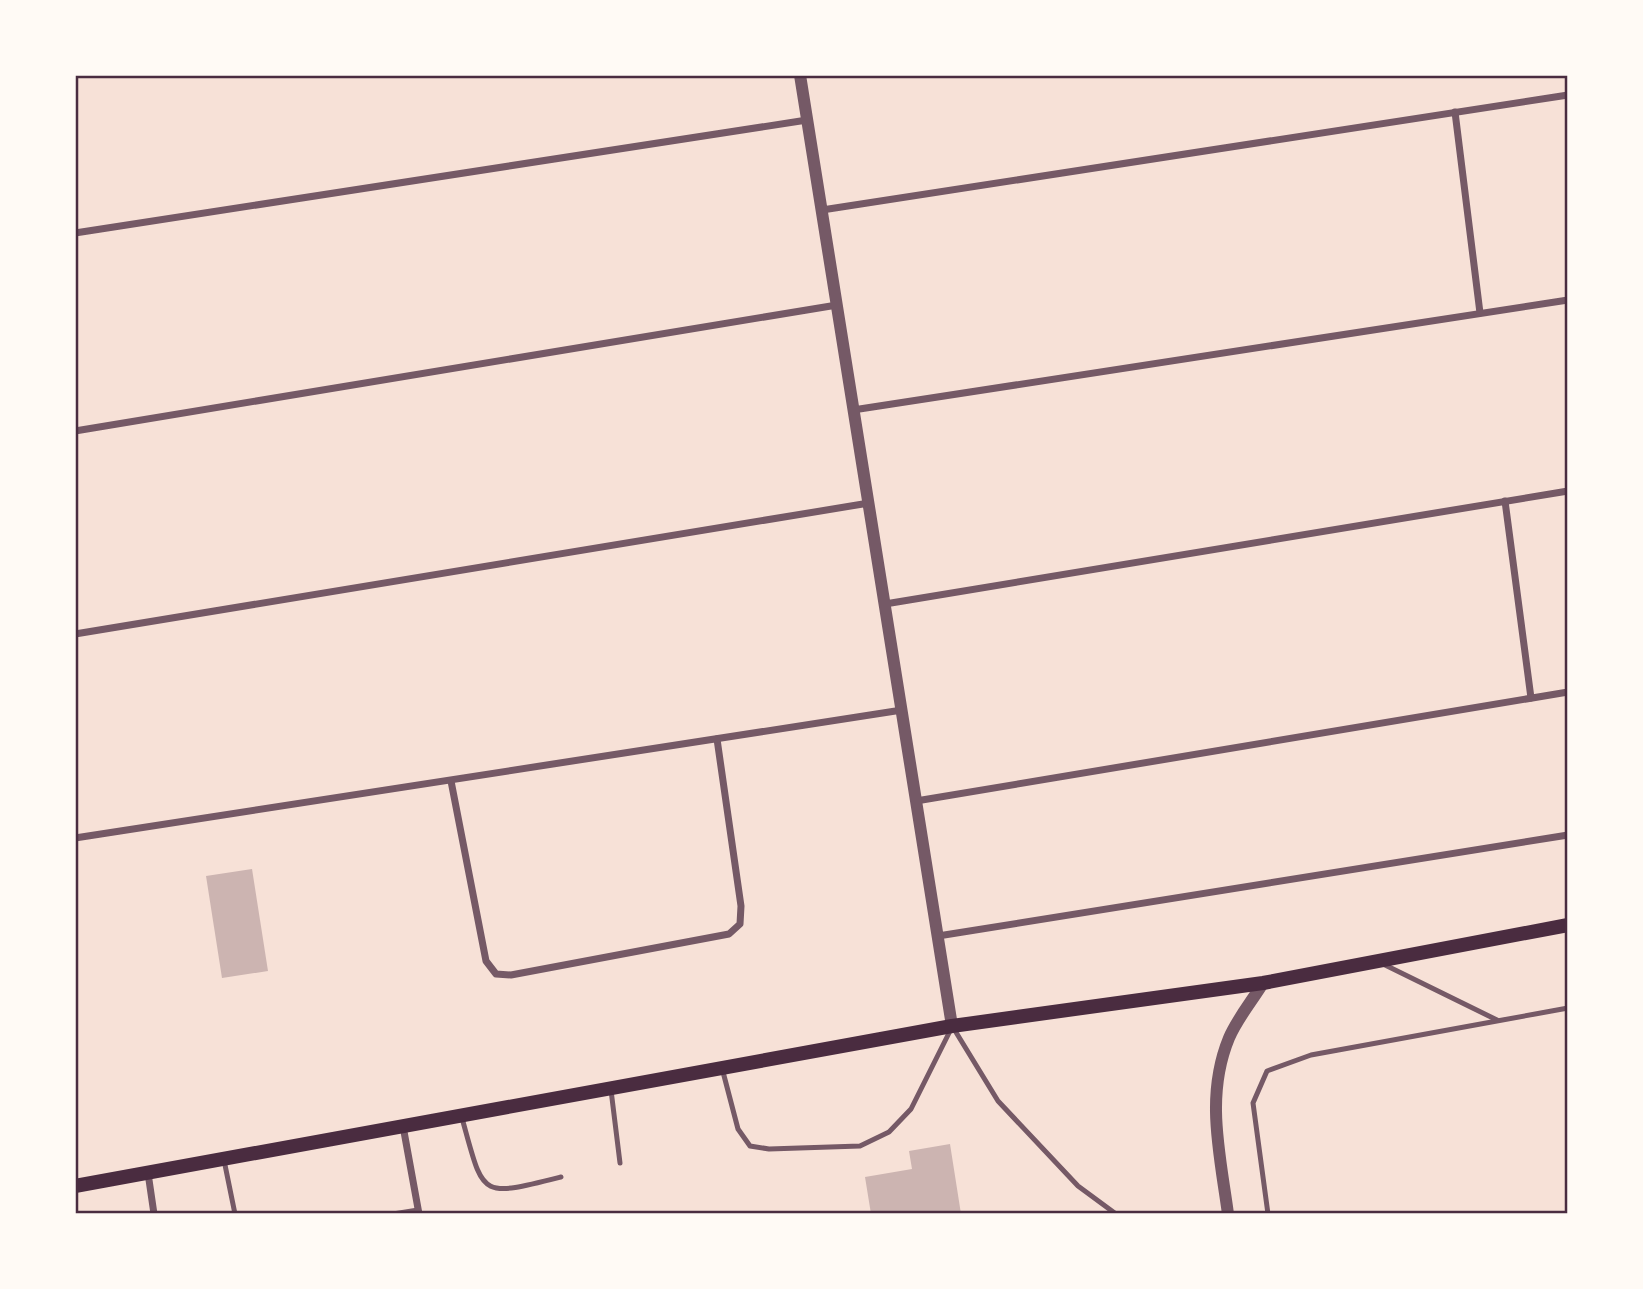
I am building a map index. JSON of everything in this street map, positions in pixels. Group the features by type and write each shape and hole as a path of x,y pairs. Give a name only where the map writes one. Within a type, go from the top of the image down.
{"main road":[{"path":"75,1186 952,1026 1263,983 1568,925"}],"street":[{"path":"800,75 952,1026"},
{"path":"822,210 1568,95"},
{"path":"1455,112 1480,313"},
{"path":"75,233 807,120"},
{"path":"853,410 1568,300"},
{"path":"75,431 837,305"},
{"path":"885,604 1568,491"},
{"path":"1505,501 1531,698"},
{"path":"75,635 869,503"},
{"path":"916,801 1568,692"},
{"path":"75,838 902,710"},
{"path":"451,781 486,961 496,974 511,975 729,934 740,925 741,906 717,738"},
{"path":"938,936 1568,835"},
{"path":"1227,1214 1214,1106 1218,1070 1230,1036 1263,983"},
{"path":"403,1126 418,1212"},
{"path":"148,1172 154,1214"}],"lane":[{"path":"1377,961 1497,1020"},
{"path":"1268,1214 1253,1103 1267,1071 1311,1055 1568,1008"},
{"path":"722,1068 738,1129 750,1146 769,1149 860,1146 889,1132 911,1109 952,1026"},
{"path":"952,1026 998,1101 1078,1186 1116,1214"},
{"path":"611,1087 620,1163"},
{"path":"462,1115 479,1178 492,1189 510,1190 561,1177"},
{"path":"224,1160 235,1214"},
{"path":"393,1214 418,1212"}],"building":[{"path":"252,869 268,971 222,978 206,876"},
{"path":"950,1144 961,1214 871,1214 865,1177 912,1169 909,1151"}]}
